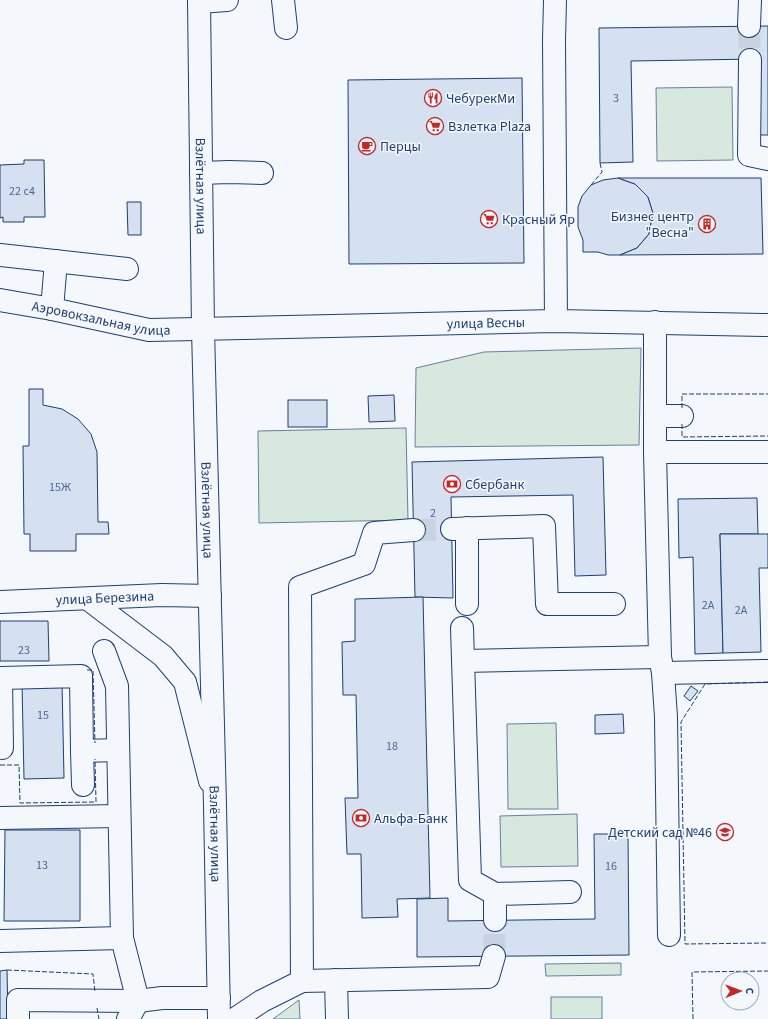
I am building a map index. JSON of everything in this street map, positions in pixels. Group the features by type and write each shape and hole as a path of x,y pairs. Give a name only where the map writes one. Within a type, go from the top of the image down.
{"street":[{"path":"199,1 227,0"},
{"path":"283,0 286,28"},
{"path":"554,0 556,321"},
{"path":"749,26 750,0"},
{"name":"Взлётная улица","path":"199,1 203,329 216,804 219,1019"},
{"path":"750,60 749,155 768,159"},
{"path":"200,173 262,173"},
{"path":"0,255 127,269"},
{"path":"52,309 56,261"},
{"name":"Аэровокзальная улица","path":"0,300 52,309 149,330 203,329"},
{"name":"улица Весны","path":"203,329 556,321 768,325"},
{"path":"655,322 655,452 661,665 666,717 669,935"},
{"path":"655,416 682,416"},
{"path":"655,452 768,452"},
{"path":"467,604 459,528 544,526 547,604 614,604"},
{"path":"302,981 300,587 364,564 374,532 414,530"},
{"name":"улица Березина","path":"0,602 162,595 210,596"},
{"path":"88,599 163,656 185,682 216,804"},
{"path":"462,628 470,880 495,894 570,892"},
{"path":"104,651 117,686 122,938 133,1010"},
{"path":"464,661 661,665 768,671"},
{"path":"2,748 1,678 81,676 83,785"},
{"path":"82,751 118,750"},
{"path":"0,818 119,816"},
{"path":"495,894 495,920"},
{"path":"0,923 10,941 122,938"},
{"path":"235,1019 262,1000 302,981 488,977 494,956"},
{"path":"336,980 337,1019"},
{"path":"18,1019 18,1000 133,1010 162,998 218,998"}],"shaded area":[{"path":"732,87 733,160 657,161 656,88"},
{"path":"641,348 639,445 415,447 416,368 484,352"},
{"path":"406,428 408,520 259,523 258,431"},
{"path":"556,723 558,809 508,809 507,724"},
{"path":"577,814 578,866 501,867 500,816"},
{"path":"621,963 621,975 546,976 545,964"},
{"path":"551,997 602,997 602,1019 551,1019"},
{"path":"299,1000 300,1019 273,1019"}],"building":[{"path":"768,26 768,135 759,135 758,59 631,61 633,162 600,163 599,28"},
{"name":"Взлетка Plaza","path":"522,78 524,263 349,264 348,80"},
{"path":"24,160 44,160 45,217 24,217 24,222 3,222 3,217 0,218 0,165 24,164"},
{"name":"Бизнес центр \"Весна\"","path":"618,178 635,184 648,197 653,213 649,234 637,248 620,255 608,255 598,252 583,252 583,240 578,227 578,207 582,196 591,185 603,180"},
{"name":"Бизнес центр \"Весна\"","path":"618,178 761,178 763,254 620,255 637,248 649,234 653,213 648,197 635,184"},
{"path":"127,202 141,202 141,235 128,235"},
{"path":"29,389 43,389 43,405 62,409 78,419 91,434 97,452 98,522 108,522 109,534 76,534 76,551 30,551 30,534 24,534 23,446 29,446"},
{"path":"394,395 395,421 369,422 368,396"},
{"path":"288,400 327,400 327,427 288,427"},
{"path":"603,457 606,575 575,576 573,495 451,497 453,598 415,597 412,462"},
{"path":"757,498 758,534 720,534 723,653 695,654 693,557 679,558 678,499"},
{"path":"720,534 768,534 768,568 759,568 761,652 723,653"},
{"path":"423,597 430,898 397,899 398,917 362,918 361,854 347,854 345,798 358,798 356,695 343,695 342,642 355,641 355,599"},
{"path":"0,621 48,621 49,661 0,661"},
{"path":"62,682 64,778 24,779 22,683"},
{"path":"691,686 698,691 690,701 684,696"},
{"path":"623,714 624,733 595,734 595,715"},
{"path":"5,830 80,830 80,921 4,921"},
{"path":"594,834 628,834 629,955 417,957 417,899 448,898 448,921 595,919"},
{"path":"7,970 8,1019 0,1019 0,971"}],"tunnel":[{"path":"749,26 750,60"},
{"path":"414,530 452,529"},
{"path":"494,956 495,920"}],"fence":[{"path":"591,185 602,172 600,163"},
{"path":"682,408 682,394 768,394"},
{"path":"682,424 682,437 768,436"},
{"path":"87,670 93,670 95,743"},
{"path":"768,682 705,684 681,722 685,944 768,943"},
{"path":"0,765 19,765 20,803 96,802 95,759"},
{"path":"7,970 93,974 95,992"},
{"path":"693,1019 692,972 768,971"},
{"path":"97,1008 99,1019"}],"place":[{"name":"ЧебурекМи","path":"433,98"},
{"name":"Взлетка Plaza","path":"435,126"},
{"name":"Перцы","path":"367,146"},
{"name":"Красный Яр","path":"489,219"},
{"name":"Бизнес центр \"Весна\"","path":"707,224"},
{"name":"Сбербанк","path":"452,484"},
{"name":"Альфа-Банк","path":"361,818"},
{"name":"Детский сад №46","path":"725,832"}]}
